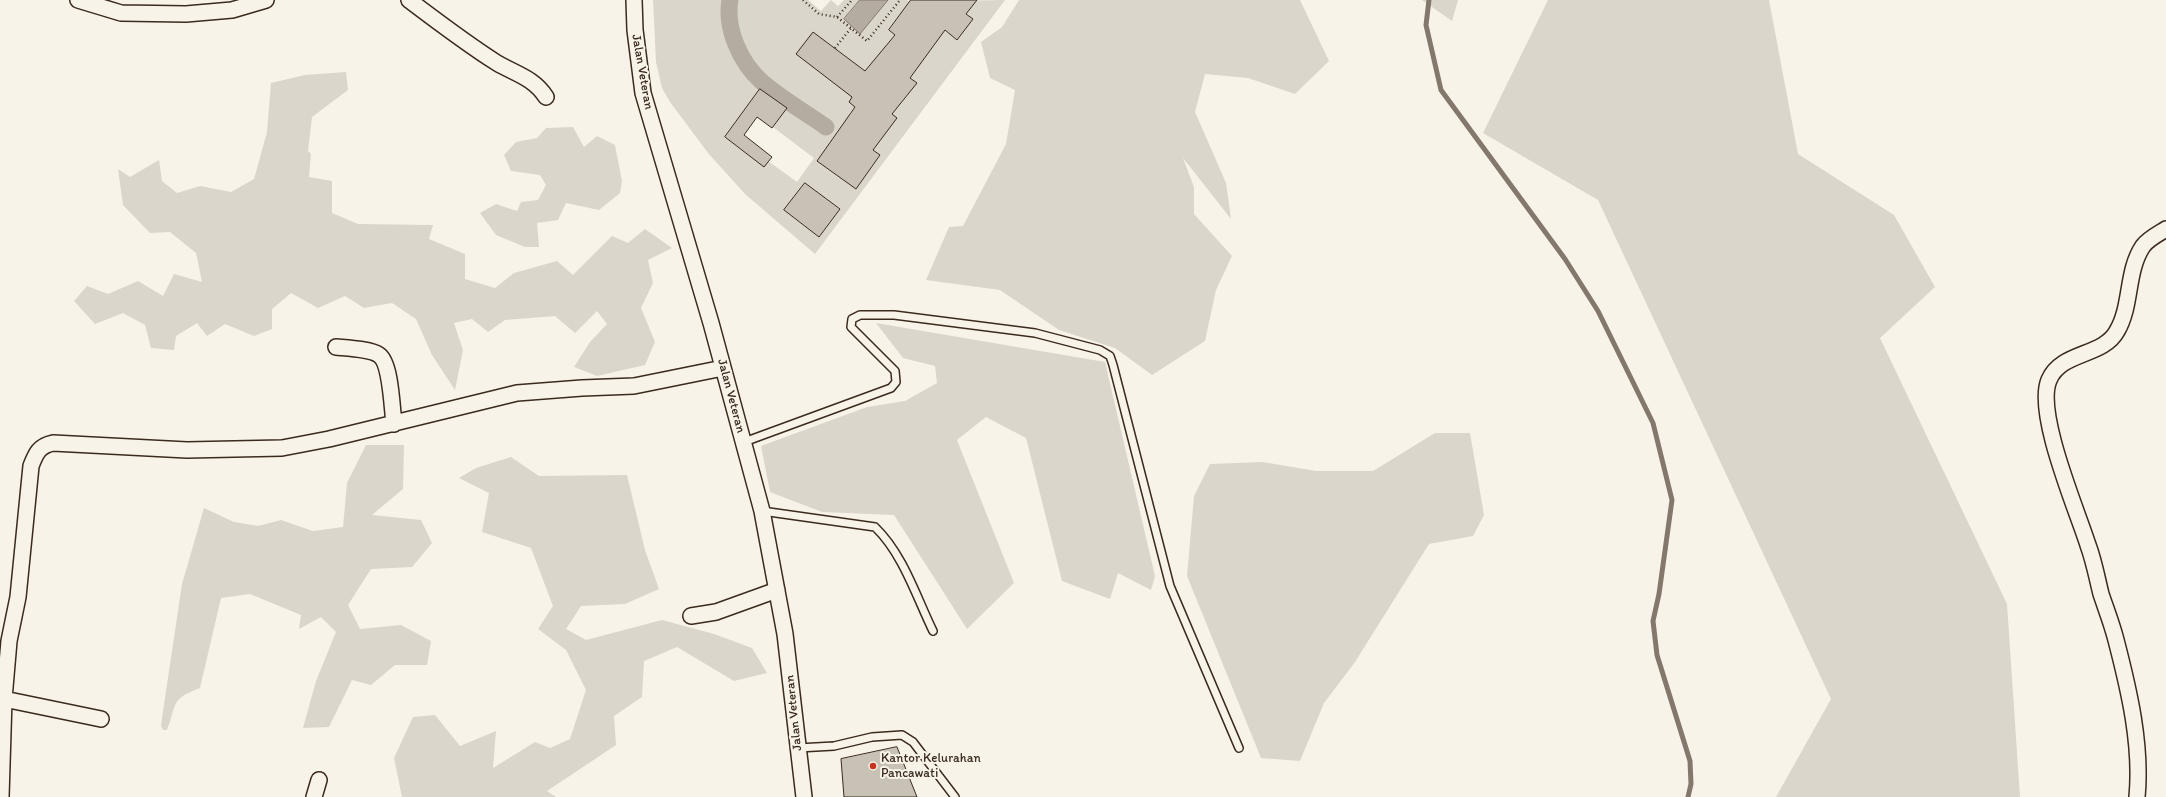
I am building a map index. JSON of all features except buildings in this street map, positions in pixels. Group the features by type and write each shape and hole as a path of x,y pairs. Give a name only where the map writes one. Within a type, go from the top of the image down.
{"street":[{"path":"78,0 121,13 186,14 232,10 266,0"},
{"path":"409,0 446,28 498,63 533,81 546,97"},
{"name":"Jalan Veteran","path":"634,0 634,30 643,93 724,368 762,511 785,634 797,748 804,797"},
{"path":"2137,797 2137,741 2116,640 2088,545 2060,465 2048,415 2046,392 2053,371 2069,359 2109,341 2117,332 2127,303 2134,268 2143,246 2166,229"},
{"path":"336,347 374,353 384,360 387,370 394,424"},
{"path":"1,797 4,699 9,640 18,597 31,466 38,449 53,443 187,450 282,448 394,424 517,393 634,386 724,368"},
{"path":"691,616 716,612 777,590"},
{"path":"4,699 101,719"},
{"path":"314,797 319,780"}],"lane":[{"path":"744,442 891,388 896,382 895,371 852,327 852,319 860,315 894,315 1035,333 1100,350 1110,356 1170,586 1239,748"},
{"path":"762,511 875,527 886,539 897,557 933,631"},
{"path":"797,748 834,746 872,737 902,736 913,742 955,797"}],"path":[{"path":"803,0 819,14 837,17 867,41 900,0"},
{"path":"837,17 852,0"},
{"path":"835,48 851,28"}],"shaded area":[{"path":"653,0 808,0 821,11 831,0 838,6 844,0 860,0 844,19 860,33 888,0 907,0 957,40 973,19 950,1 1005,0 815,254 745,194 708,153 670,102 662,88 656,62","holes":["895,21 904,22 934,45 920,64 890,41 895,35 889,30","813,32 854,63 797,54","877,57 916,83 902,102 872,79 868,68","859,88 881,139 849,114 855,107 849,102","760,89 786,108 773,127 814,158 797,182 768,161 764,166 725,137","841,127 880,155 856,189 817,161","805,183 840,209 819,237 785,210"]},
{"path":"860,0 888,0 860,34 844,19"},
{"path":"1019,0 1300,0 1329,61 1295,94 1248,78 1205,74 1195,112 1226,183 1231,219 1183,158 1194,187 1194,214 1232,256 1216,290 1205,341 1152,375 1115,348 1059,330 1000,290 926,280 949,227 963,226 1006,144 1015,90 990,78 981,42 1002,27"},
{"path":"1422,0 1458,0 1452,21"},
{"path":"1548,0 1769,0 1798,154 1894,215 1935,287 1880,338 2007,604 2020,797 1776,797 1831,699 1598,200 1483,133"},
{"path":"346,72 348,90 312,117 308,151 311,154 309,177 332,181 332,213 358,224 433,225 429,239 465,254 465,279 495,288 514,273 557,261 573,275 612,236 628,243 645,229 672,248 648,260 653,283 641,308 655,342 645,365 597,376 574,367 590,342 607,324 597,311 575,333 555,316 505,320 488,332 472,319 454,323 463,350 455,390 432,355 416,319 392,303 364,308 345,296 318,308 291,293 272,309 272,329 254,336 225,324 207,336 197,323 176,336 174,350 151,348 145,325 123,313 95,324 74,301 87,286 108,294 138,281 163,296 174,274 202,282 196,253 170,232 150,233 123,205 118,169 130,177 159,160 162,181 177,193 200,186 231,192 254,179 267,132 271,83 305,75"},
{"path":"573,127 584,147 597,136 615,145 622,181 620,193 599,210 566,203 558,220 537,223 539,247 525,247 496,235 480,213 496,204 517,211 521,202 538,200 546,185 540,175 511,171 504,155 516,142 537,138 546,128"},
{"path":"876,323 1105,362 1155,576 1151,590 1118,573 1110,599 1062,581 1026,438 986,417 957,440 1014,583 967,629 894,515 822,512 770,492 761,446 867,407 905,401 937,383 935,366 903,358"},
{"path":"1435,433 1470,433 1484,515 1473,536 1429,544 1355,662 1324,703 1300,761 1261,758 1187,576 1194,496 1210,464 1263,462 1316,471 1373,471"},
{"path":"366,445 404,445 403,489 372,515 421,520 432,543 412,567 371,569 348,605 360,629 401,625 431,641 427,665 395,665 371,685 352,680 329,727 303,728 316,681 336,632 321,617 299,629 301,615 250,594 221,598 200,688 179,699 174,708 167,730 163,730 161,726 162,718 182,584 204,508 234,522 258,526 281,520 313,531 343,527 347,483"},
{"path":"511,457 539,476 627,475 645,550 659,589 625,604 581,606 566,629 586,640 662,620 714,634 752,648 767,673 734,681 677,647 644,661 642,697 614,716 616,745 547,791 556,797 402,797 394,758 413,717 435,715 460,746 496,731 493,768 535,742 550,748 570,739 586,690 566,650 538,629 553,606 531,548 482,532 489,493 459,478 476,468"}],"waterway":[{"path":"730,0 729,11 732,33 741,54 753,73 784,99 826,127"},
{"path":"1429,0 1426,25 1441,90 1565,259 1598,311 1653,423 1672,500 1659,594 1653,621 1657,655 1690,761 1691,784 1688,797"}],"place":[{"name":"Kantor Kelurahan Pancawati","path":"873,766"}]}
